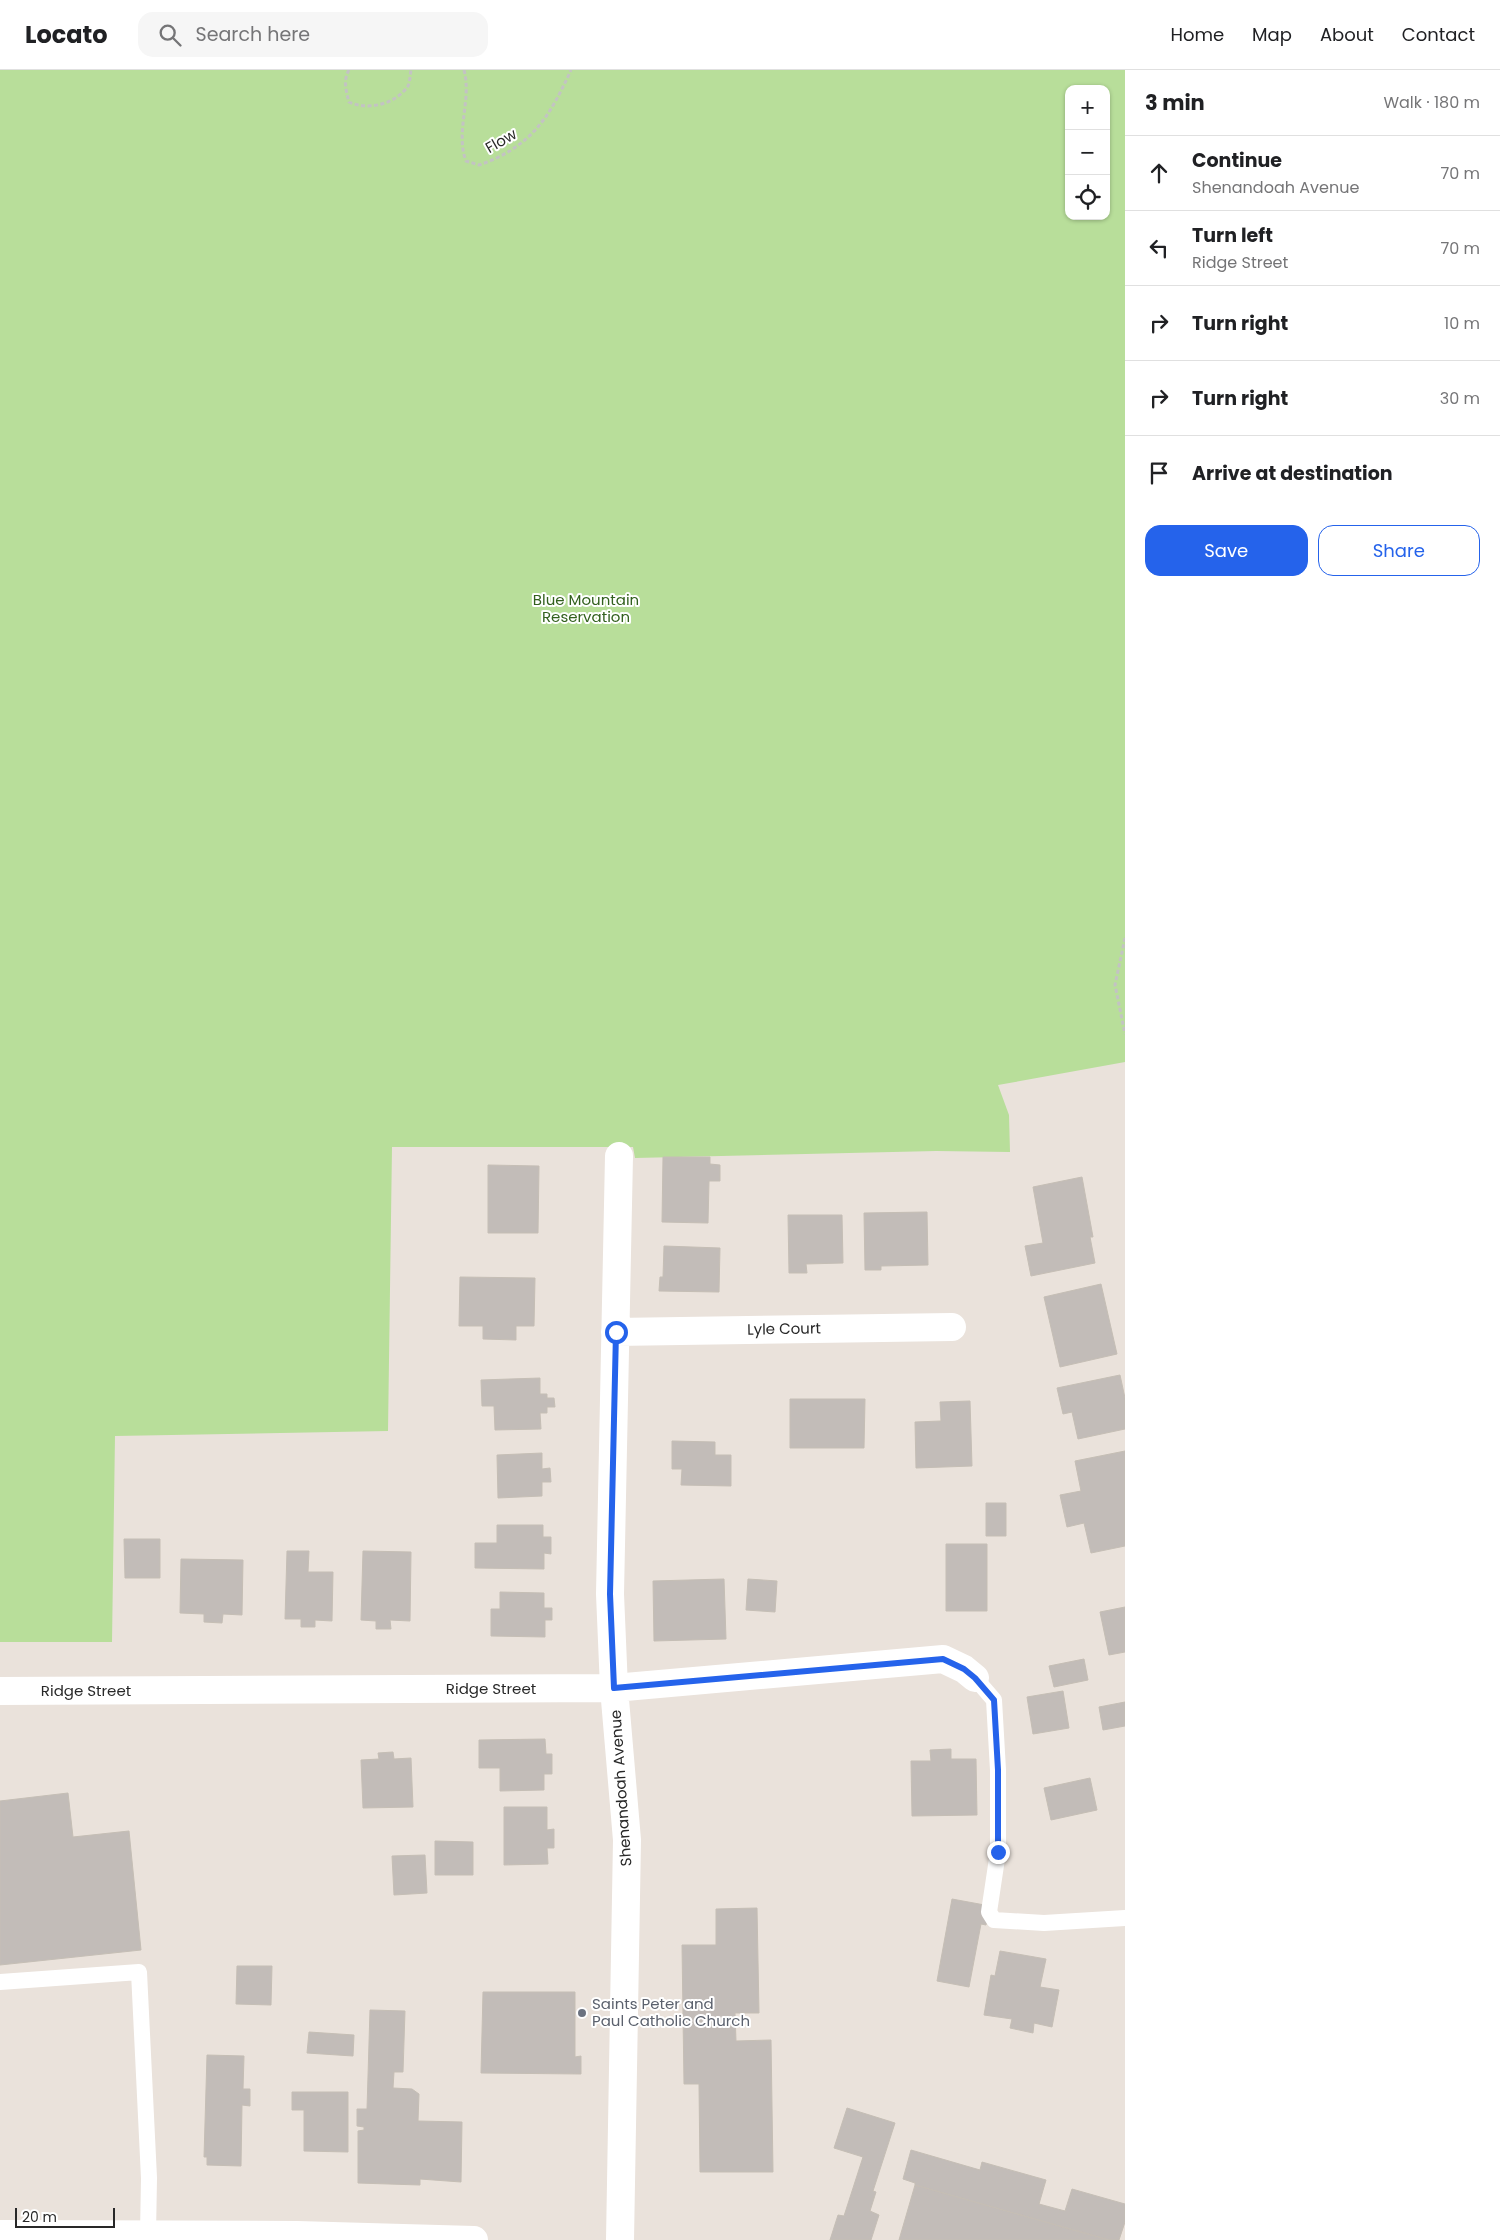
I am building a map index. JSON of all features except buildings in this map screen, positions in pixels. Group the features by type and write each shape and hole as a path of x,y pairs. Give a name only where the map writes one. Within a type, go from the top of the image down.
{"street":[{"name":"Shenandoah Avenue","path":"619,1156 610,1594 614,1688 627,1840 620,2240"},
{"name":"Lyle Court","path":"616,1332 952,1327"},
{"name":"Ridge Street","path":"0,1692 614,1688 943,1659 964,1669 975,1678"},
{"path":"0,2234 148,2234 474,2240"}],"lane":[{"path":"975,1678 994,1700 998,1852 989,1912 994,1920 1044,1923 1125,1918"},
{"path":"0,1982 139,1972 149,2178 148,2234"}],"path":[{"path":"349,70 346,75 345,89 349,102 359,107 374,106 397,97 409,85 411,70"},
{"name":"Flow","path":"464,70 466,88 461,148 466,161 479,165 513,150 532,136 559,97 571,70"},
{"path":"1125,938 1115,985 1125,1034"}],"green space":[{"name":"Blue Mountain Reservation","path":"0,70 1125,70 1125,1062 998,1085 1009,1115 1010,1152 936,1151 635,1158 633,1147 392,1147 388,1431 115,1436 112,1642 0,1642"}],"place":[{"name":"Saints Peter and Paul Catholic Church","path":"582,2013"}],"route":[{"path":"616,1332 610,1594 614,1688 943,1659 964,1669 975,1678 994,1700 998,1770 998,1852"}]}
